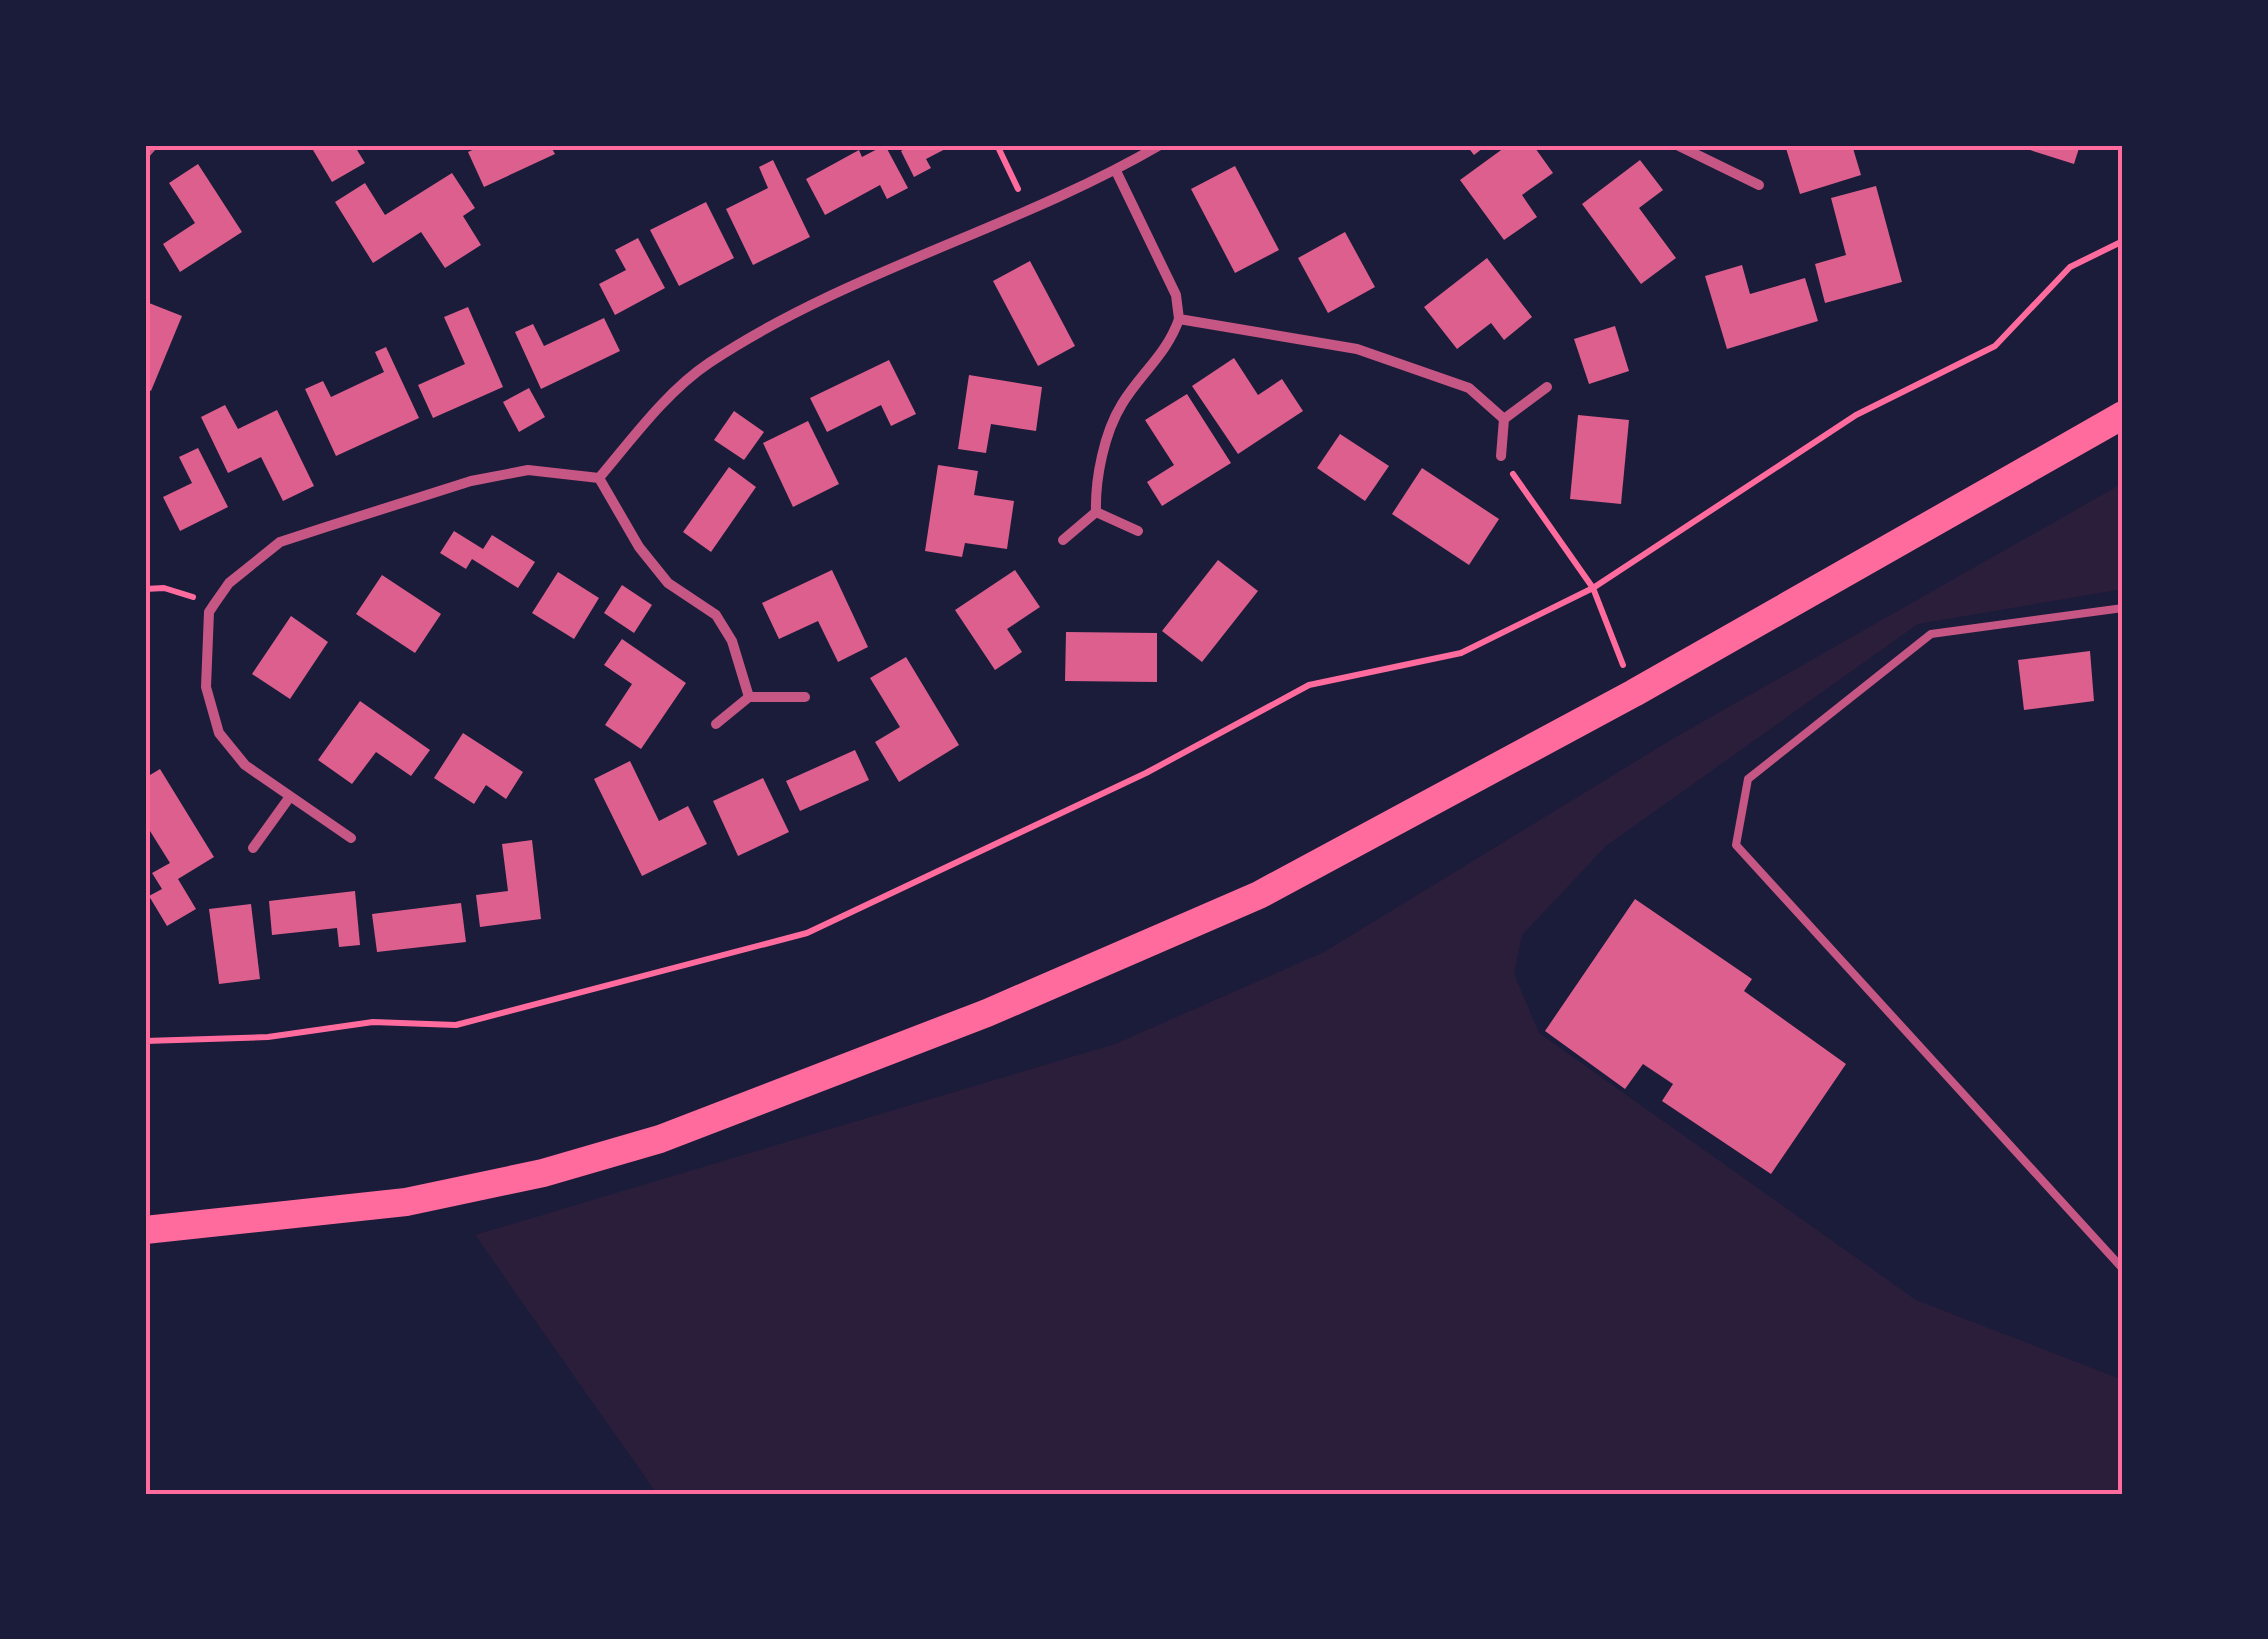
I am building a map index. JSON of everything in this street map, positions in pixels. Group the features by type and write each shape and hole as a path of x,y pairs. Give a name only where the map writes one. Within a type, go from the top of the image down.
{"highway":[{"path":"145,1230 406,1202 542,1173 660,1139 987,1013 1259,894 1634,693 2123,415"}],"street":[{"path":"145,154 153,145"},
{"path":"599,478 651,418 707,364 871,276 1116,170 1160,145"},
{"path":"1677,145 1759,185"},
{"path":"1096,512 1095,485 1120,406 1172,341 1179,319 1176,295 1116,170"},
{"path":"1179,319 1356,349 1469,388 1504,419"},
{"path":"1501,456 1504,419 1547,387"},
{"path":"351,838 244,765 220,733 206,688 208,625 215,603 230,583 280,542 326,527 471,480 528,470 599,478"},
{"path":"599,478 639,547 668,583 716,614 732,642 749,697"},
{"path":"1096,512 1138,530"},
{"path":"1063,540 1096,512"},
{"path":"716,724 749,697 806,697"},
{"path":"253,848 289,798"}],"lane":[{"path":"2123,608 1931,634 1748,779 1736,844 2123,1269"}],"path":[{"path":"998,145 1027,209"},
{"path":"145,1040 268,1037 373,1022 456,1025 807,932 1146,773 1309,685 1460,653 1593,588 1856,416 1995,346 2070,267 2123,240"},
{"path":"1501,456 1593,588 1634,693"},
{"path":"145,588 164,588 215,603"}],"shaded area":[{"path":"2123,483 2123,589 1918,624 1606,846 1522,935 1514,974 1539,1033 1916,1300 2123,1380 2123,1494 657,1494 475,1235 1115,1044 1324,952 1674,738"}],"building":[{"path":"310,145 354,145 365,163 332,182"},
{"path":"483,145 550,145 555,154 484,187 468,152"},
{"path":"885,145 908,188 887,199 880,185 825,215 806,179 859,150 862,157"},
{"path":"912,145 953,145 926,159 931,168 914,177 901,151"},
{"path":"1466,145 1487,145 1474,155"},
{"path":"1508,145 1533,145 1553,173 1522,195 1537,217 1504,240 1460,180"},
{"path":"1785,145 1852,145 1861,175 1800,194"},
{"path":"2014,145 2080,145 2074,164"},
{"path":"773,160 810,237 753,265 726,209 768,188 759,167"},
{"path":"1640,160 1663,190 1639,208 1676,258 1641,284 1582,204"},
{"path":"198,164 242,232 180,272 163,244 195,223 169,183"},
{"path":"1235,166 1279,250 1235,273 1191,189"},
{"path":"452,173 475,208 463,216 481,245 445,268 421,232 373,263 335,202 365,183 385,215"},
{"path":"1876,186 1902,282 1825,303 1815,264 1846,255 1831,198"},
{"path":"706,202 734,258 679,286 650,230"},
{"path":"1345,232 1375,287 1328,313 1298,258"},
{"path":"638,238 665,288 615,315 599,284 626,270 615,250"},
{"path":"1487,258 1532,317 1504,340 1491,323 1457,349 1424,307"},
{"path":"1030,261 1075,346 1038,366 993,281"},
{"path":"1742,265 1750,294 1805,278 1818,321 1727,349 1705,276"},
{"path":"149,303 182,316 151,391 145,388 145,313"},
{"path":"468,307 503,387 433,418 418,385 465,364 444,317"},
{"path":"604,318 620,351 541,389 515,332 533,324 544,346"},
{"path":"1615,326 1629,371 1589,384 1574,339"},
{"path":"386,347 419,418 336,456 305,389 323,381 331,397 384,372 375,352"},
{"path":"1234,358 1258,395 1282,379 1303,411 1238,454 1192,386"},
{"path":"889,360 916,414 891,426 881,405 827,432 810,398"},
{"path":"969,375 1042,387 1036,431 991,424 986,453 958,449"},
{"path":"529,388 545,417 519,432 503,402"},
{"path":"1187,394 1231,463 1162,506 1147,482 1174,465 1145,420"},
{"path":"225,405 238,429 277,410 314,486 283,501 261,457 228,473 201,417"},
{"path":"734,411 764,432 744,460 714,440"},
{"path":"1578,415 1629,420 1621,504 1570,499"},
{"path":"808,421 839,484 793,507 763,443"},
{"path":"1340,434 1389,466 1365,501 1317,468"},
{"path":"198,448 228,507 180,531 163,497 192,483 179,457"},
{"path":"938,465 978,471 974,495 1014,501 1007,549 965,543 962,557 925,551"},
{"path":"729,467 756,487 711,552 683,532"},
{"path":"1422,468 1499,519 1469,565 1392,514"},
{"path":"454,531 483,549 492,535 535,562 518,588 472,559 466,569 440,553"},
{"path":"1218,560 1258,591 1202,662 1162,631"},
{"path":"832,570 868,647 838,662 818,621 779,639 762,603"},
{"path":"1015,570 1040,607 1007,629 1022,652 995,670 955,610"},
{"path":"558,572 599,598 574,639 532,613"},
{"path":"382,575 441,614 415,653 356,614"},
{"path":"622,585 652,605 634,633 604,613"},
{"path":"291,616 328,642 290,699 252,674"},
{"path":"1066,632 1157,633 1157,682 1065,681"},
{"path":"622,639 686,683 641,749 605,725 632,684 604,665"},
{"path":"2090,651 2094,701 2024,710 2018,660"},
{"path":"906,657 959,745 899,782 875,742 900,727 870,678"},
{"path":"360,701 430,750 411,776 376,752 352,784 318,760"},
{"path":"463,733 523,772 506,799 486,785 474,804 434,778"},
{"path":"855,750 869,780 800,811 786,781"},
{"path":"630,761 659,821 688,806 707,844 642,876 594,779"},
{"path":"160,769 214,857 178,879 196,909 167,926 149,896 162,889 152,873 170,863 145,823 145,778"},
{"path":"763,778 789,832 738,856 713,801"},
{"path":"532,840 541,919 480,927 476,895 508,891 502,844"},
{"path":"355,891 360,945 339,947 337,928 272,935 269,901"},
{"path":"1635,899 1752,979 1744,991 1846,1064 1771,1174 1662,1101 1673,1084 1643,1064 1625,1089 1545,1031"},
{"path":"461,903 466,942 377,952 372,914"},
{"path":"251,904 260,979 219,984 209,909"}]}
